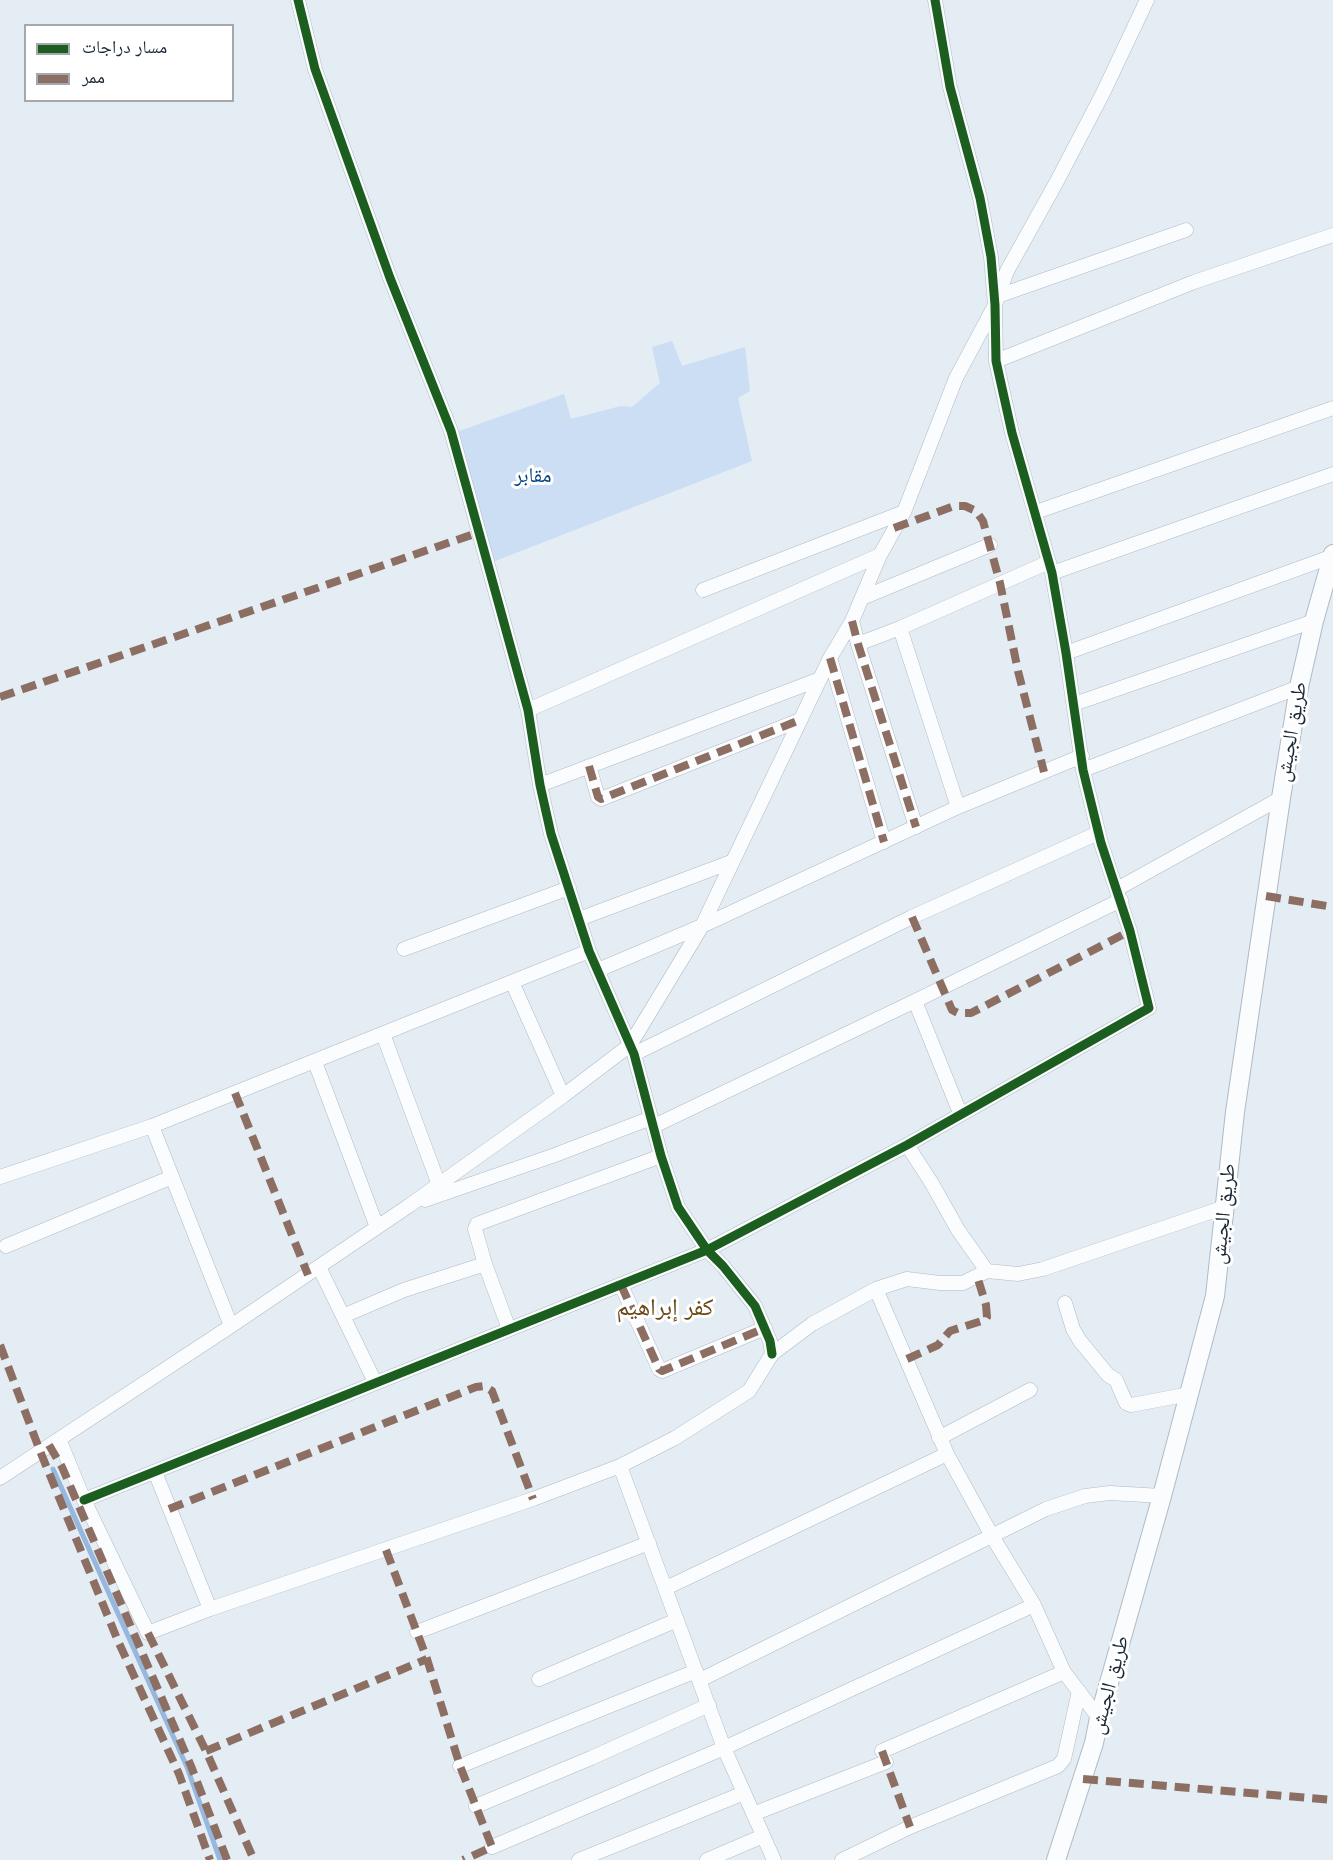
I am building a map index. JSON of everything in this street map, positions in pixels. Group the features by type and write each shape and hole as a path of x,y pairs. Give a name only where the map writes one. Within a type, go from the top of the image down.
{"main road":[{"name":"طريق الجيش","path":"1056,1860 1091,1752 1215,1296 1251,995 1281,798 1299,687 1314,621 1333,555"}],"street":[{"path":"298,0 319,80 390,278 451,431 528,710 551,834 590,951 632,1049 661,1156 678,1207 707,1250 755,1306 765,1328 772,1354"},
{"path":"84,1500 707,1250 907,1145 1149,1008 1119,895 1098,833 1083,763 1051,567 1012,433 996,361 997,300 991,257 980,198 950,87 935,0"},
{"path":"632,1049 702,926 830,658 852,621 880,555 904,512 956,378 997,300 1007,271 1088,123 1147,0"},
{"path":"997,300 1186,230"},
{"path":"996,361 1194,282 1333,236"},
{"path":"1036,512 1333,408"},
{"path":"858,644 1051,567 1333,474"},
{"path":"703,590 904,512"},
{"path":"862,598 990,545"},
{"path":"528,710 880,555"},
{"path":"1066,653 1333,555"},
{"path":"852,621 916,827"},
{"path":"1074,704 1314,621"},
{"path":"900,628 958,807"},
{"path":"830,658 884,842"},
{"path":"540,784 820,679"},
{"path":"598,970 702,926 958,807 1299,687"},
{"path":"589,766 598,797 601,799 800,720"},
{"path":"410,1205 652,1122 915,1001 1119,895 1281,798"},
{"path":"0,1478 319,1267 632,1049 912,917 1098,833"},
{"path":"579,919 731,862"},
{"path":"404,949 569,888"},
{"path":"0,1177 152,1126 590,951"},
{"path":"512,982 563,1096"},
{"path":"915,1001 960,1113"},
{"path":"382,1034 439,1185"},
{"path":"315,1062 377,1227"},
{"path":"152,1126 231,1326"},
{"path":"907,1145 958,1230 987,1272"},
{"path":"509,1329 485,1264 475,1229 477,1224 661,1156"},
{"path":"6,1246 172,1177"},
{"path":"59,1439 84,1500 148,1633 210,1609 443,1531 620,1466 675,1438 749,1391 772,1354 812,1324 876,1288 907,1279 963,1283 987,1272 1018,1274 1043,1269 1224,1207"},
{"path":"343,1316 404,1290 485,1264"},
{"path":"319,1267 375,1382"},
{"path":"621,1285 659,1369 662,1371 765,1328"},
{"path":"876,1288 947,1455 1034,1605 1065,1672 1099,1718"},
{"path":"1065,1303 1073,1329 1080,1341 1108,1375 1116,1380 1126,1403 1131,1405 1190,1394"},
{"path":"939,1438 1030,1390"},
{"path":"666,1588 947,1455"},
{"path":"620,1466 724,1748 774,1860"},
{"path":"155,1472 210,1609"},
{"path":"460,1766 698,1676 1046,1509 1085,1496 1110,1492 1162,1497"},
{"path":"417,1632 649,1543"},
{"path":"492,1847 724,1748 1034,1605"},
{"path":"540,1679 677,1620"},
{"path":"753,1814 884,1757 1065,1672"},
{"path":"842,1860 910,1827 1058,1766 1064,1759 1079,1692"},
{"path":"476,1806 709,1705"},
{"path":"579,1860 744,1793"},
{"path":"707,1860 763,1836"}],"green space":[{"name":"مقابر","path":"672,341 682,366 745,347 750,391 738,398 752,461 485,565 445,436 564,394 571,419 621,406 632,407 660,383 652,347"}],"waterway":[{"path":"53,1469 187,1767 220,1860"}],"marked path":[{"path":"894,528 954,506 965,506 976,511 983,521 1000,583 1018,671 1044,772"},
{"path":"0,697 480,532"},
{"path":"852,621 916,827"},
{"path":"830,658 884,842"},
{"path":"589,766 598,797 601,799 800,720"},
{"path":"1266,896 1333,907"},
{"path":"912,917 952,1010 958,1013 971,1013 1130,931"},
{"path":"235,1093 308,1275"},
{"path":"907,1359 938,1345 950,1331 985,1320 986,1305 977,1276"},
{"path":"621,1285 659,1369 662,1371 765,1328"},
{"path":"0,1345 40,1451 118,1641 179,1774 210,1860"},
{"path":"169,1509 476,1387 484,1386 492,1391 533,1499"},
{"path":"49,1445 62,1467 191,1766 227,1860"},
{"path":"386,1550 427,1659 460,1766 492,1847 463,1860"},
{"path":"148,1633 206,1751 254,1860"},
{"path":"206,1751 427,1659"},
{"path":"882,1751 910,1827"},
{"path":"1083,1779 1333,1800"}],"cycle path":[{"path":"298,0 315,69 390,278 451,431 528,710 540,785 551,834 589,951 634,1054 661,1156 678,1207 707,1250 755,1306 770,1341 772,1354"},
{"path":"84,1500 707,1250 907,1145 1149,1008 1130,931 1101,843 1083,770 1052,573 1012,433 996,361 991,257 980,198 950,87 935,0"}],"district":[{"name":"كفر إبراهيم","path":"665,1308"}]}
